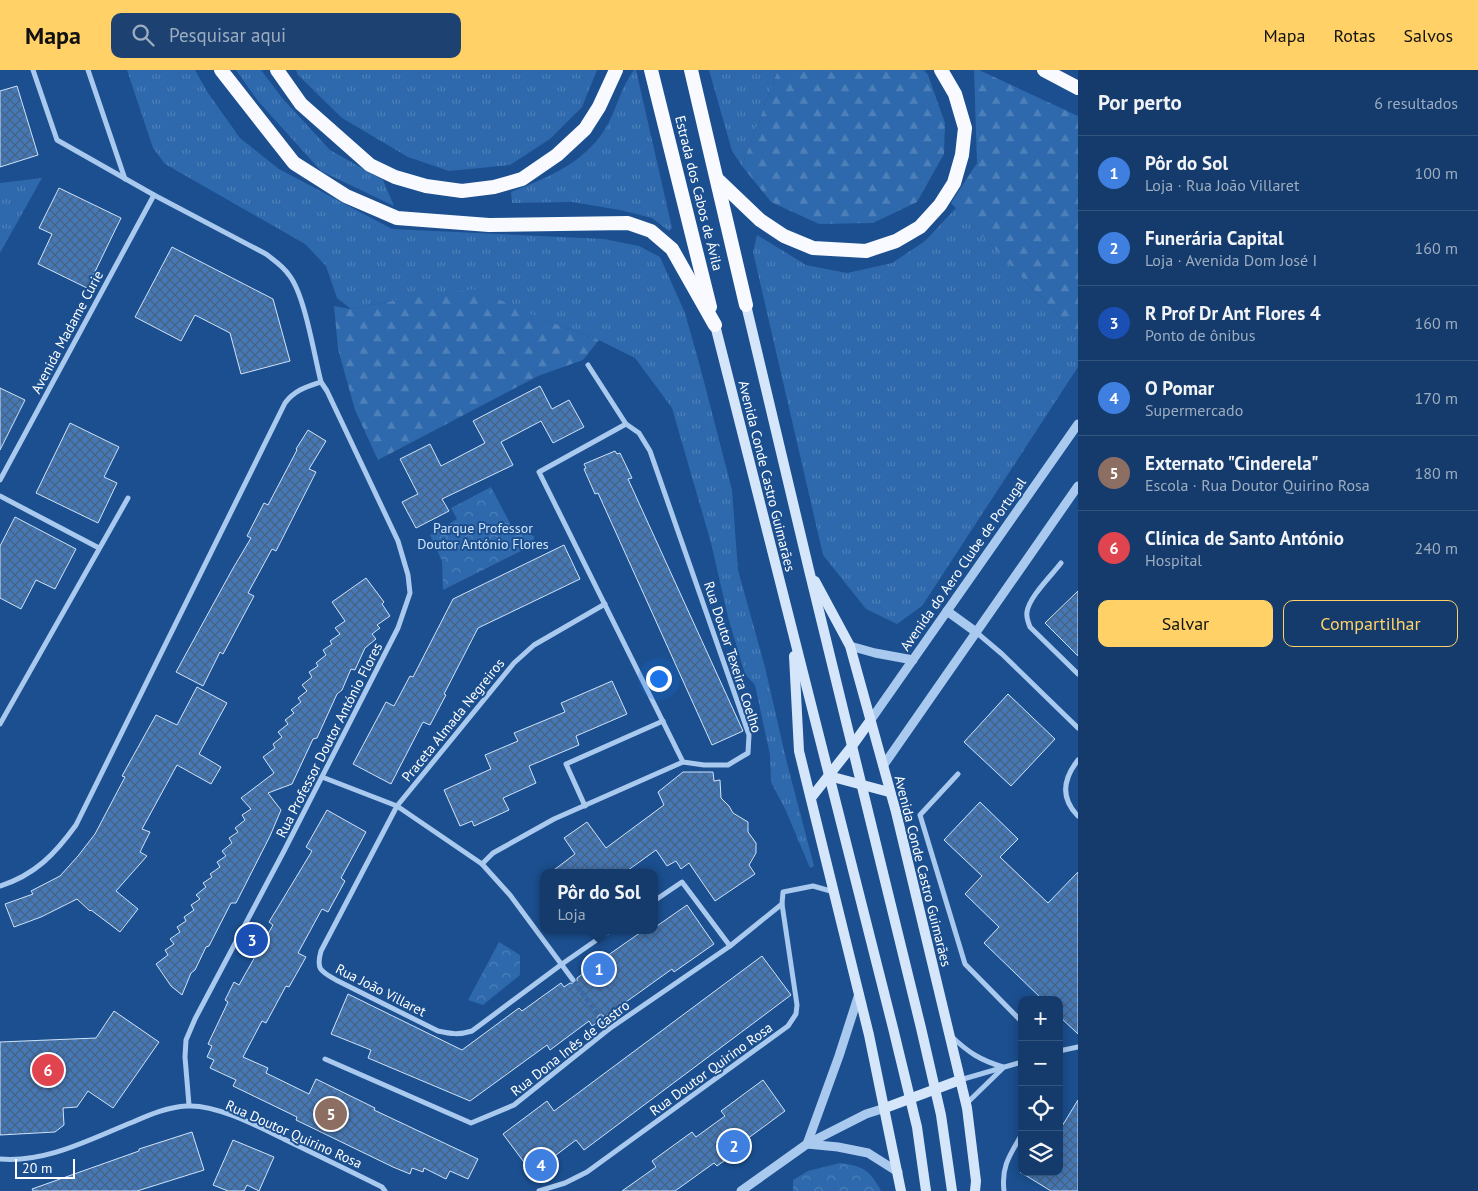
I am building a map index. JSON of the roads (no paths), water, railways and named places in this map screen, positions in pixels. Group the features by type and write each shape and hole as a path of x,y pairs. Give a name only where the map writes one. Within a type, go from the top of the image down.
{"highway":[{"path":"221,70 294,164 346,196 397,218 489,225 628,223 650,231 672,249 715,325"},
{"path":"277,70 301,104 370,165 395,177 426,186 462,191 494,187 522,178 557,154 584,129 599,107 616,70"},
{"name":"Estrada dos Cabos de Ávila","path":"651,70 715,325"},
{"name":"Estrada dos Cabos de Ávila","path":"691,70 746,305"},
{"path":"717,179 760,220 784,236 813,248 866,251 896,241 920,227 940,204 954,183 962,156 965,128 955,94 941,70"},
{"path":"1044,70 1078,88"}],"main road":[{"name":"Avenida Conde Castro Guimarães","path":"746,305 921,1028 941,1115 952,1191"},
{"name":"Avenida Conde Castro Guimarães","path":"715,325 910,1098 917,1127 926,1191"},
{"name":"Avenida Conde Castro Guimarães","path":"809,570 850,646 896,812 966,1104 976,1181 974,1191"},
{"name":"Avenida Conde Castro Guimarães","path":"792,634 799,751 859,994 885,1108 901,1191"},
{"path":"811,798 870,721"},
{"path":"829,776 889,792"},
{"path":"885,1108 960,1080"}],"street":[{"name":"Rua Professor Doutor António Flores","path":"33,70 57,140 154,195 266,254 281,265 291,276 298,293 321,382 328,391 398,541 408,575 410,593 398,628 322,778 195,1019 186,1040 184,1057 189,1106"},
{"path":"88,70 125,179"},
{"name":"Avenida Madame Curie","path":"0,480 154,195"},
{"name":"Rua Doutor Texeira Coelho","path":"588,365 626,424 639,433 650,451 749,735 748,753 728,765 704,765 683,762"},
{"path":"0,886 16,882 47,860 76,825 285,403 292,394 300,389 321,382"},
{"path":"482,864 494,853 554,819 683,762 539,472 626,424"},
{"name":"Avenida do Aero Clube de Portugal","path":"870,721 1078,424"},
{"path":"883,766 1078,486"},
{"path":"0,496 99,548"},
{"path":"0,724 128,498"},
{"path":"1061,564 1031,601 1027,610 1027,618 1030,627 1078,674"},
{"name":"Praceta Almada Negreiros","path":"397,806 514,663 534,645 605,604"},
{"path":"947,610 1002,654 1078,728"},
{"path":"850,646 912,660"},
{"path":"585,806 566,764 663,721"},
{"path":"1078,760 1068,776 1065,789 1069,803 1078,816"},
{"name":"Avenida Conde Castro Guimarães","path":"958,774 920,815 965,964 1018,1018"},
{"path":"322,778 397,806 482,864 510,894 573,980"},
{"name":"Rua João Villaret","path":"397,806 321,951 318,961 319,968 324,973 438,1031 461,1035 472,1031 605,934"},
{"path":"658,898 682,882 730,946"},
{"name":"Rua Dona Inês de Castro","path":"325,1059 471,1123 514,1105 609,1030 730,946 782,904 783,892 813,886 834,892"},
{"name":"Rua Doutor Quirino Rosa","path":"539,1191 565,1183 587,1172 788,1026 796,1014 796,994 782,904"},
{"path":"807,1144 859,994"},
{"path":"601,1019 609,1030"},
{"path":"950,1036 973,1056 1004,1068"},
{"path":"1063,1050 1078,1047"},
{"path":"960,1080 1018,1063"},
{"path":"966,1104 1004,1068"},
{"name":"Rua Doutor Quirino Rosa","path":"0,1159 35,1158 55,1153 163,1110 189,1106 213,1109 242,1119 382,1187 385,1191"},
{"path":"743,1190 807,1144 866,1114 885,1108"},
{"path":"1004,1191 1004,1167 1018,1141"},
{"path":"807,1144 838,1146 868,1153 898,1172"}],"tunnel":[{"path":"573,980 601,1019"}],"place":[{"name":"R Prof Dr Ant Flores 4","path":"252,940"},
{"name":"Pôr do Sol","path":"599,969"},
{"name":"Clínica de Santo António","path":"48,1070"},
{"name":"Externato \"Cinderela\"","path":"331,1114"},
{"name":"Funerária Capital","path":"734,1146"},
{"name":"O Pomar","path":"541,1165"}],"park label":[{"name":"Parque Professor Doutor António Flores","path":"483,536"}]}
